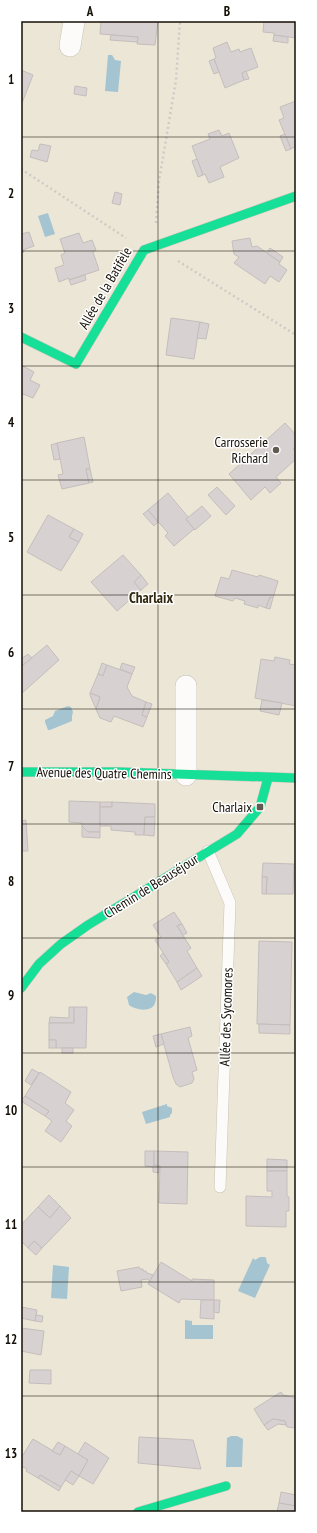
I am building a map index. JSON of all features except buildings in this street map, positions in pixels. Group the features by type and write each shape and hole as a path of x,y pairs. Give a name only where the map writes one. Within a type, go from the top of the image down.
{"street":[{"path":"70,46 74,21"},
{"name":"Allée de la Batifèle","path":"21,337 76,364 144,250 296,196"},
{"name":"Avenue des Quatre Chemins","path":"186,686 186,775"},
{"name":"Avenue des Quatre Chemins","path":"21,772 119,772 296,778"},
{"name":"Chemin de Beauséjour","path":"21,988 39,964 61,944 88,925 237,834 260,807 268,778"},
{"path":"138,1512 226,1486"}],"lane":[{"name":"Allée des Sycomores","path":"208,851 230,903 220,1187"}],"path":[{"path":"180,21 176,80 159,181 154,246 296,335"},
{"path":"21,169 144,250"}],"water":[{"path":"108,55 112,55 115,60 121,61 118,92 105,91"},
{"path":"48,213 55,234 45,237 38,216"},
{"path":"68,706 71,707 73,712 72,721 48,730 45,720 53,716 55,711"},
{"path":"134,992 146,995 151,993 156,996 156,1001 151,1008 143,1010 132,1007 129,1005 127,997"},
{"path":"167,1104 167,1106 172,1108 170,1117 146,1124 142,1112"},
{"path":"260,1257 265,1257 267,1263 270,1265 255,1298 238,1291 253,1258 255,1260"},
{"path":"53,1265 69,1267 67,1299 51,1298"},
{"path":"185,1320 192,1321 192,1325 213,1325 213,1339 185,1339"},
{"path":"237,1436 243,1439 242,1467 226,1467 227,1438"}],"traffic: fast":[{"path":"21,337 76,364 144,250 296,196"},
{"path":"21,772 119,772 296,778"},
{"path":"21,988 39,964 61,944 88,925 237,834 260,807 268,778"},
{"path":"138,1512 226,1486"}],"place":[{"name":"Carrosserie Richard","path":"276,450"},
{"name":"Charlaix","path":"260,807"}],"district":[{"name":"Charlaix","path":"151,598"}]}
